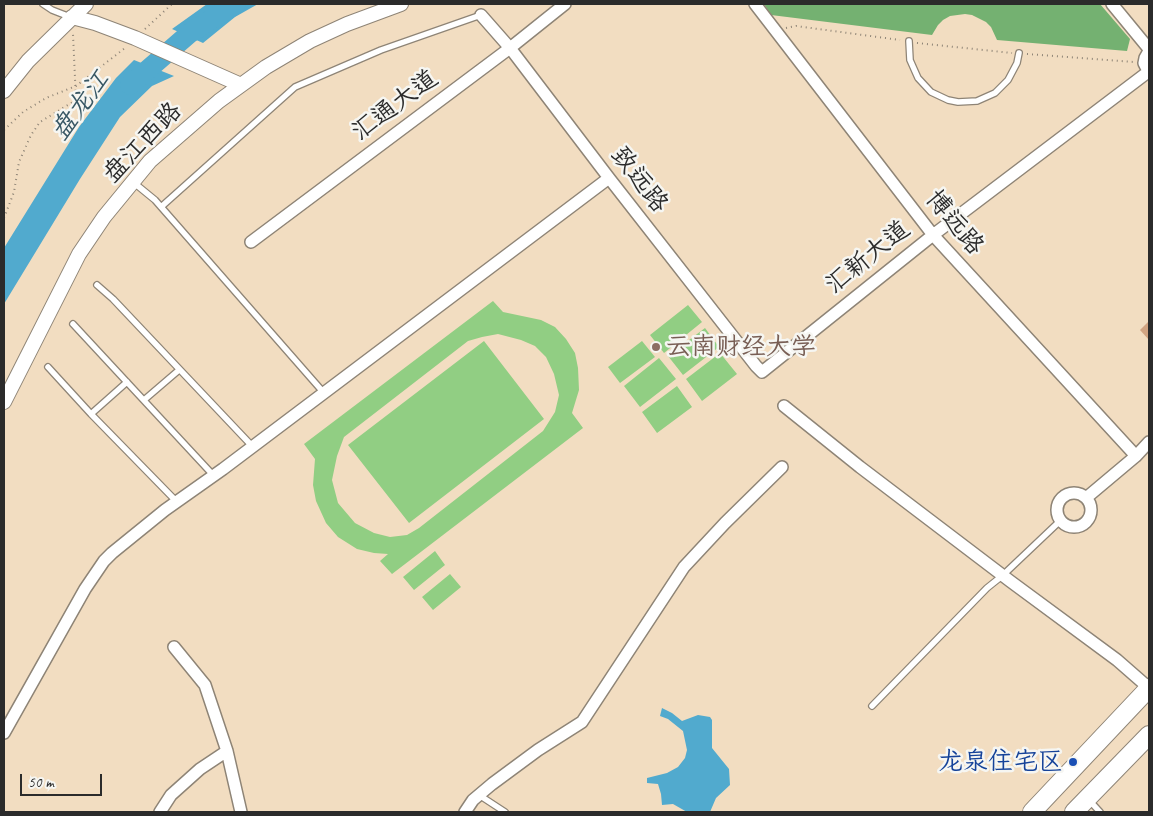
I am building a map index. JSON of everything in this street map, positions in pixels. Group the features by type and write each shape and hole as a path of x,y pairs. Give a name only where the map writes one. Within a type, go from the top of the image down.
{"main road":[{"path":"1032,812 1149,688"},
{"path":"1074,812 1149,734"}],"street":[{"path":"4,91 28,61 86,4"},
{"name":"盘江西路","path":"4,402 79,254 104,217 150,161 218,101 266,67 310,41 401,4"},
{"name":"汇通大道","path":"251,242 510,48 565,4"},
{"name":"博远路","path":"754,4 933,235 1136,456"},
{"path":"1112,4 1149,50 1145,58 1147,69"},
{"name":"致远路","path":"480,15 510,48 609,178 762,372"},
{"path":"72,17 95,23 139,40 241,85"},
{"name":"汇新大道","path":"762,372 933,235 1147,69"},
{"path":"4,733 85,589 104,561 119,547 609,178"},
{"path":"784,406 1002,576 1117,660 1149,688"},
{"path":"1086,498 1136,456 1149,442"},
{"path":"465,812 479,795 538,750 582,722 684,567 725,523 782,468"},
{"path":"1075,493 1086,498 1091,511 1085,523 1081,526 1071,527 1060,521 1057,507 1062,497 1075,493"},
{"path":"174,647 205,685 227,751 241,812"},
{"path":"160,812 171,795 200,769 227,751"}],"lane":[{"path":"43,4 52,10 72,17"},
{"path":"160,207 295,87 381,50 480,15"},
{"path":"909,41 910,60 918,78 931,92 948,100 958,102 977,101 1002,87 1013,72 1019,53"},
{"path":"133,182 160,207 324,393"},
{"path":"97,285 253,447"},
{"path":"73,324 214,476"},
{"path":"48,367 177,502"},
{"path":"144,400 179,370"},
{"path":"91,414 127,382"},
{"path":"872,706 977,598 1060,521"},
{"path":"479,795 505,812"},
{"path":"1087,798 1100,812"}],"path":[{"path":"4,218 14,192 19,162 31,135 40,122 76,100 72,17"},
{"path":"775,30 796,26 963,49 1019,53 1147,69"},
{"path":"4,130 23,112 46,98 76,86"}],"green space":[{"path":"764,4 1100,4 1130,39 1127,51 997,40 991,27 986,22 972,15 965,14 950,16 943,20 932,35 771,15"},
{"path":"493,301 503,312 541,320 555,327 575,353 579,390 572,413 583,428 392,574 380,561 388,554 357,549 338,537 326,523 316,501 313,485 315,459 304,444","holes":["498,334 535,346 546,357 554,374 559,395 555,412 543,431 419,528 407,535 390,537 374,533 355,523 338,503 332,480 337,456 344,437 468,341"]},
{"path":"688,305 702,322 664,353 650,335"},
{"path":"705,328 719,347 683,375 668,356"},
{"path":"484,341 544,419 409,523 348,445"},
{"path":"642,341 655,357 620,383 608,367"},
{"path":"720,353 737,374 702,401 686,379"},
{"path":"659,358 676,379 640,407 624,386"},
{"path":"677,386 692,407 657,433 642,412"},
{"path":"435,551 445,565 414,590 403,577"},
{"path":"450,574 461,587 433,610 422,597"}],"water":[{"path":"207,4 258,4 235,17 203,43 172,29"},
{"path":"134,60 174,76 152,86 120,117 4,304 4,248 79,127 116,78"},
{"path":"662,708 682,721 698,715 710,717 712,720 712,748 729,769 730,785 716,798 710,812 687,812 673,804 662,805 658,784 647,783 647,778 667,773 678,767 685,758 687,750 683,731 668,719 660,716"}],"building":[{"path":"1149,321 1149,340 1140,330"}],"waterway":[{"name":"盘龙江","path":"130,85 190,33 236,4"}],"place":[{"name":"云南财经大学","path":"656,347"},
{"name":"龙泉住宅区","path":"1073,762"}]}
